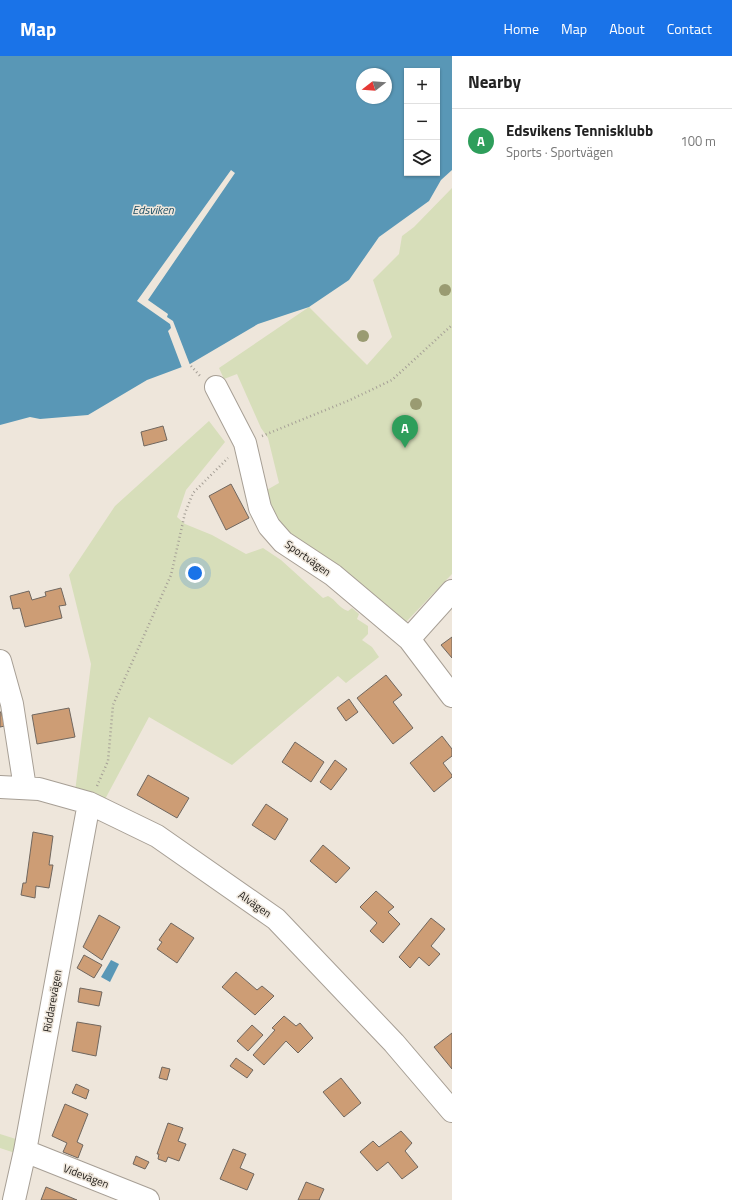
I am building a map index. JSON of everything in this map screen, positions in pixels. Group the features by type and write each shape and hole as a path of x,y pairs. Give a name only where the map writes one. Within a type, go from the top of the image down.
{"street":[{"name":"Sportvägen","path":"216,387 245,443 260,508 269,526 283,542 333,575 408,639 452,696"},
{"path":"408,639 452,591"},
{"path":"0,661 12,704 25,788"},
{"name":"Alvägen","path":"0,787 39,789 89,803 157,836 276,919 394,1043 452,1110"},
{"name":"Riddarevägen","path":"14,1200 25,1151 89,803"},
{"name":"Videvägen","path":"25,1151 148,1200"}],"path":[{"path":"89,803 108,761 113,705 171,575 185,513 194,493 219,466 245,443 350,400 392,380 452,325"}],"green space":[{"path":"452,188 452,574 405,623 288,540 265,496 265,491 279,483 268,438 261,428 237,374 224,379 219,368 309,307 367,365 392,337 373,280 399,254 402,236 414,227"},
{"path":"209,421 225,442 186,490 177,517 185,524 212,535 246,554 263,548 281,560 323,598 328,596 348,611 352,608 359,614 357,619 368,626 368,634 362,640 372,647 379,657 346,683 338,676 232,765 149,717 103,803 75,792 91,664 69,575 115,506"},
{"path":"0,1134 19,1140 15,1153 0,1148"}],"water":[{"name":"Edsviken","path":"0,56 452,56 452,170 441,180 429,201 379,237 349,280 309,307 258,324 190,364 147,380 88,415 40,419 30,417 0,425"},
{"path":"111,960 119,964 110,982 101,977"}],"pier":[{"path":"231,170 235,173 148,300 168,314 167,317 173,321 190,365 182,368 168,331 171,328 170,324 137,301"}],"building":[{"path":"163,426 167,440 144,446 141,432"},
{"path":"231,484 249,518 226,530 209,496"},
{"path":"61,588 66,605 59,606 62,618 25,627 20,608 13,609 10,596 29,591 32,600 46,596 45,592"},
{"path":"452,637 452,658 441,645"},
{"path":"386,675 402,695 393,702 413,728 393,744 357,698"},
{"path":"349,699 358,712 346,721 337,708"},
{"path":"69,708 75,737 37,744 32,715"},
{"path":"0,712 5,726 0,727"},
{"path":"442,736 452,749 452,756 443,763 452,777 434,792 410,763"},
{"path":"295,742 324,762 311,782 282,762"},
{"path":"335,760 347,769 331,790 320,782"},
{"path":"148,775 189,798 177,818 137,795"},
{"path":"266,804 288,819 275,840 252,825"},
{"path":"33,832 53,836 49,865 53,865 49,888 36,886 35,898 21,895 23,883 26,883"},
{"path":"323,845 350,868 336,883 310,861"},
{"path":"376,891 394,907 388,912 400,924 383,943 370,931 377,923 360,907"},
{"path":"99,915 120,927 102,960 83,947"},
{"path":"431,918 445,929 431,946 440,954 429,966 419,957 410,968 399,957"},
{"path":"171,923 194,938 177,963 157,949 162,942 159,940"},
{"path":"84,955 102,965 94,978 77,968"},
{"path":"236,972 257,990 262,986 274,996 255,1015 222,987"},
{"path":"80,988 102,992 99,1006 78,1002"},
{"path":"284,1016 296,1026 300,1023 313,1038 298,1053 286,1041 264,1065 253,1055 275,1030 272,1028"},
{"path":"77,1022 101,1026 96,1056 72,1051"},
{"path":"252,1025 263,1035 248,1051 237,1041"},
{"path":"452,1033 452,1069 434,1047"},
{"path":"236,1058 253,1070 247,1078 230,1066"},
{"path":"162,1067 170,1069 167,1080 159,1078"},
{"path":"341,1078 361,1103 344,1117 323,1092"},
{"path":"76,1084 89,1090 86,1099 72,1093"},
{"path":"65,1104 88,1114 77,1142 83,1145 78,1158 63,1152 67,1143 52,1136"},
{"path":"168,1123 183,1128 178,1141 186,1144 179,1161 168,1157 166,1162 158,1159 159,1154 157,1154"},
{"path":"401,1131 412,1143 405,1151 418,1167 402,1179 388,1162 377,1171 360,1152 373,1141 379,1147"},
{"path":"233,1149 246,1154 240,1168 254,1174 247,1190 220,1179"},
{"path":"136,1156 149,1162 145,1169 133,1164"},
{"path":"306,1182 324,1189 319,1200 298,1200"},
{"path":"46,1187 77,1200 41,1200"}],"place":[{"name":"Edsvikens Tennisklubb","path":"405,448"}]}
